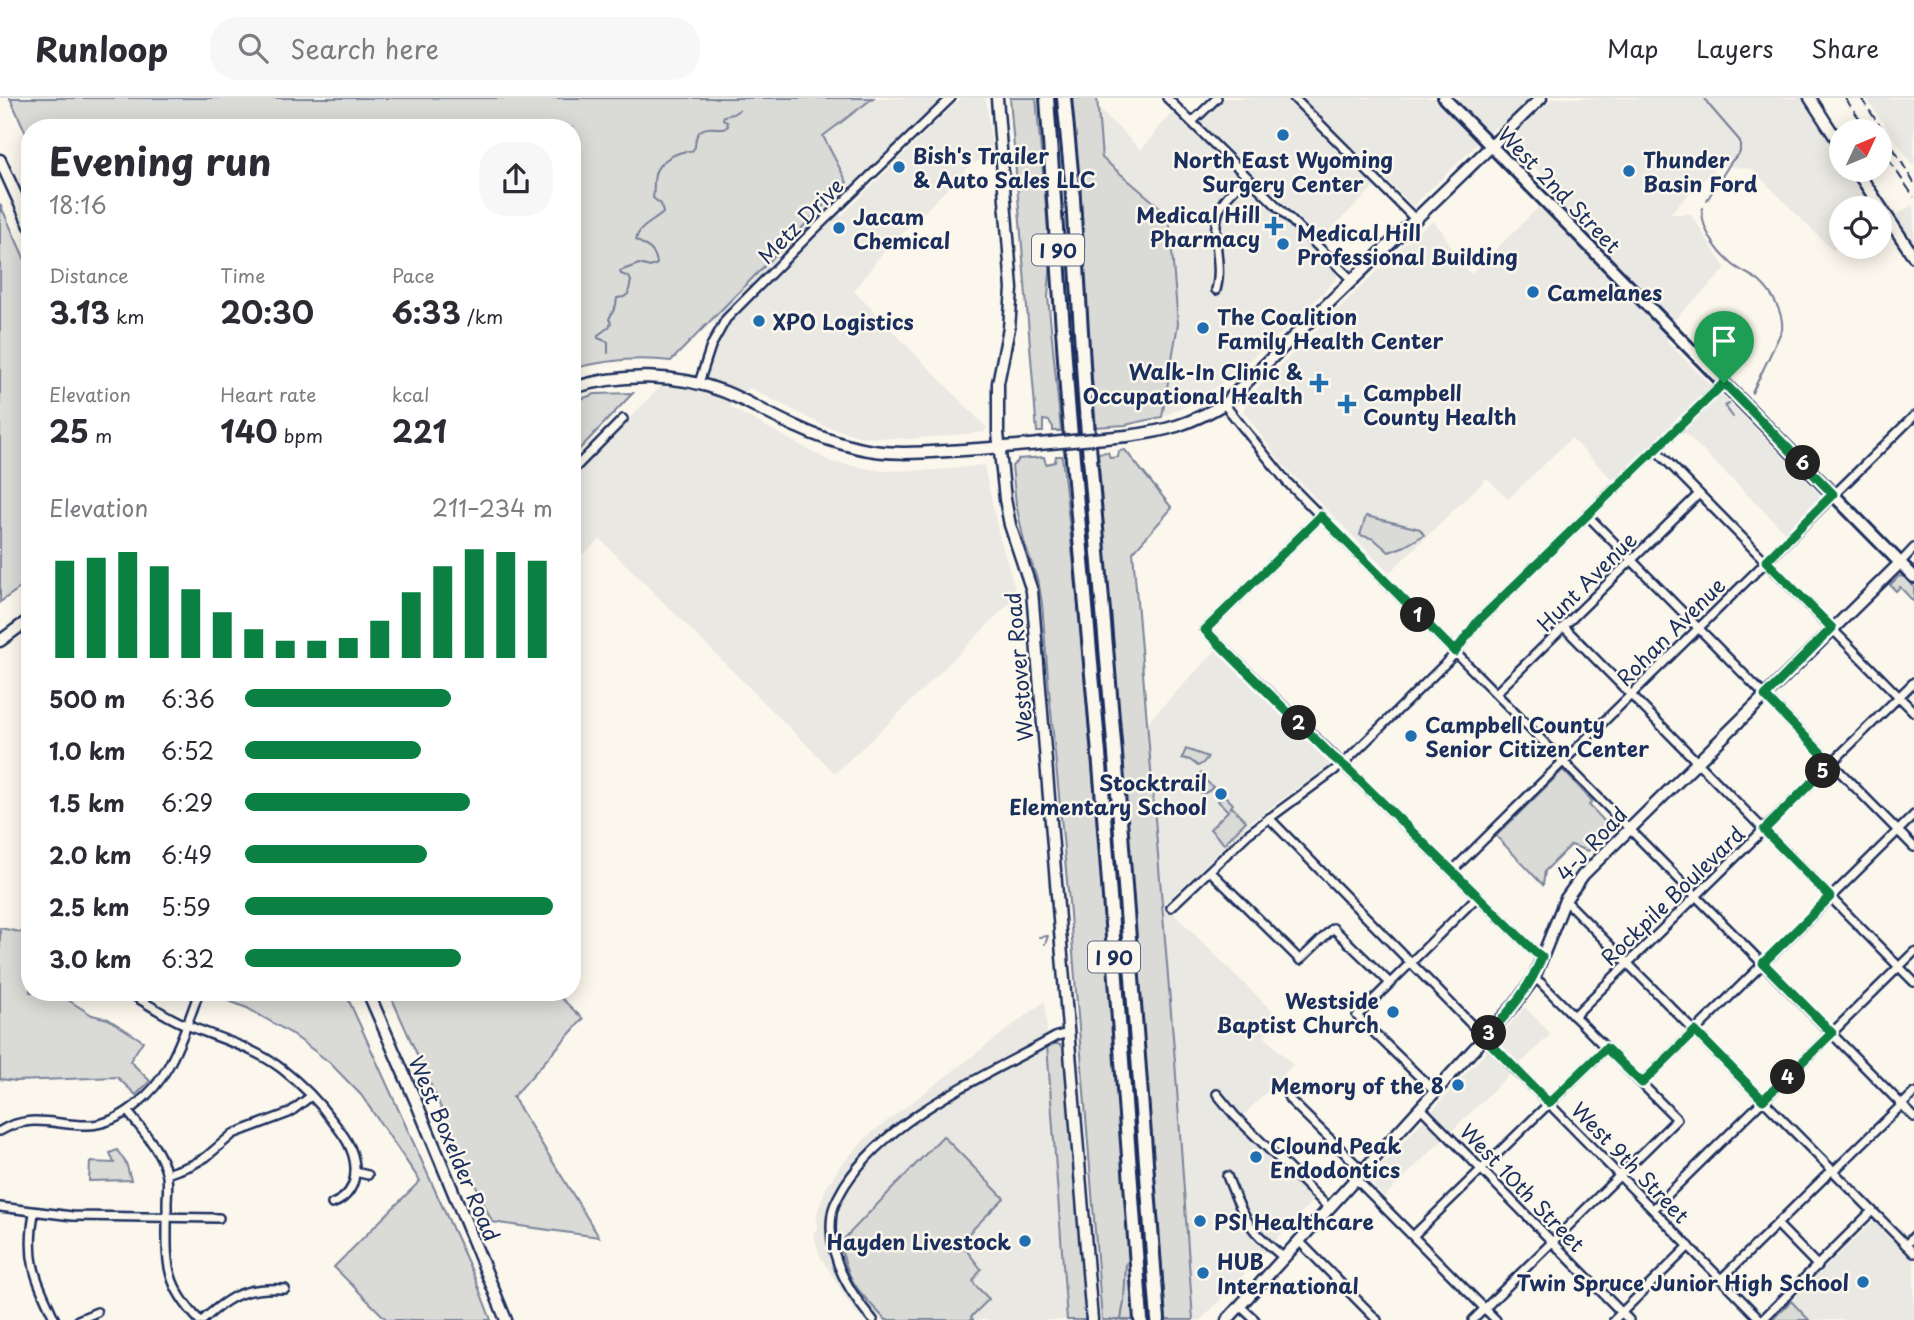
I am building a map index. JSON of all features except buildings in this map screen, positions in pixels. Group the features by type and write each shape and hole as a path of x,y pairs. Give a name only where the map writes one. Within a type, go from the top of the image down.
{"highway":[{"name":"I 90","path":"1045,98 1053,166 1068,402 1102,788 1141,1320"},
{"name":"I 90","path":"1064,98 1158,1320"}],"main road":[{"name":"West 2nd Street","path":"1444,98 1914,576"}],"street":[{"name":"Metz Drive","path":"699,383 710,346 726,319 951,98"},
{"name":"Westover Road","path":"998,98 1012,289 1009,328 998,383 1000,448 1010,525 1032,591 1092,1320"},
{"path":"1167,98 1352,280"},
{"path":"1192,122 1217,98"},
{"path":"1294,98 1415,219"},
{"path":"581,386 621,378 644,377 699,383 725,392 828,440 859,449 889,453 1000,448 1161,432 1184,425 1224,404 1541,98"},
{"path":"1810,98 1829,127"},
{"path":"0,160 21,204"},
{"path":"1216,290 1220,277 1217,215 1222,204 1247,177"},
{"path":"1864,182 1914,257"},
{"path":"1171,907 1248,834 1343,765 1450,659 1478,621 1724,383"},
{"path":"1224,404 1287,482 1914,1117"},
{"name":"Rohan Avenue","path":"1452,871 1914,416"},
{"path":"581,462 623,419"},
{"path":"1655,449 1914,712"},
{"name":"Hunt Avenue","path":"1496,693 1699,494"},
{"path":"1587,515 1914,847"},
{"path":"1321,516 1205,630 1542,957"},
{"name":"4-J Road","path":"1227,1320 1515,1004 1534,978 1565,900 1583,875 1914,548"},
{"path":"0,641 21,626"},
{"path":"1564,627 1914,982"},
{"name":"Rockpile Boulevard","path":"1574,1016 1914,682"},
{"path":"1642,1083 1914,816"},
{"name":"West 9th Street","path":"1269,818 1762,1320"},
{"path":"1210,871 1300,960 1333,928 1390,983"},
{"path":"1435,1093 1357,1016 1478,897"},
{"path":"1565,900 1914,1253"},
{"path":"1653,1209 1914,953"},
{"path":"1473,1320 1676,1119 1534,978"},
{"path":"144,1001 186,1025 258,1054 282,1069 311,1096 330,1117 351,1148 355,1160 355,1172 348,1194 342,1200 331,1204"},
{"path":"0,1131 39,1120 90,1125 110,1121 128,1112 168,1068 195,1001"},
{"name":"West Boxelder Road","path":"372,1001 506,1320"},
{"path":"873,1320 846,1285 835,1257 831,1213 849,1180 879,1145 911,1119 1056,1036 1069,1033"},
{"path":"1413,1236 1606,1048"},
{"path":"1285,1090 1290,1100 1413,1236 1496,1320"},
{"path":"1721,1279 1914,1093"},
{"path":"1217,1094 1235,1116 1329,1208"},
{"path":"167,1174 206,1157 233,1134 289,1114 311,1096"},
{"name":"West 10th Street","path":"1421,1108 1629,1320"},
{"path":"128,1112 153,1145 167,1174 167,1262 172,1282 187,1307 201,1320 220,1304 244,1292 257,1288 285,1289"},
{"path":"355,1172 368,1175"},
{"path":"1227,1176 1251,1226 1284,1258"},
{"path":"0,1207 72,1216 219,1218"},
{"path":"1762,1320 1872,1211"},
{"path":"34,1213 30,1235 32,1264 55,1320"},
{"path":"1777,1224 1818,1266"},
{"path":"1906,1245 1914,1237"},
{"path":"1299,1241 1377,1320"},
{"path":"1615,1320 1689,1246"},
{"path":"1240,1306 1255,1320"},
{"path":"78,1320 97,1312"}],"shaded area":[{"path":"10,98 873,98 823,136 847,182 671,361 621,360 581,367 581,119 21,119 21,122"},
{"path":"873,98 949,98 831,206 841,216 961,98 986,98 993,157 973,163 880,256 854,291 987,428 985,432 911,439 862,437 824,426 750,388 730,407 831,462 882,471 938,470 984,465 999,535 1017,596 835,773 600,539 581,556 581,468 663,384 707,394 708,366 723,331 712,320 846,182 823,136"},
{"path":"1010,98 1036,98 1051,260 1048,297 1061,431 1053,431 1049,421 1043,420 1043,432 1037,432"},
{"path":"1069,98 1097,98 1102,158 1169,215 1178,324 1162,417 1125,425 1096,427"},
{"path":"1225,98 1528,98 1539,112 1553,98 1802,98 1829,140 1829,182 1856,182 1865,196 1829,196 1829,247 1752,169 1718,165 1669,214 1691,214 1726,269 1673,321 1667,341 1711,386 1613,480 1571,438 1508,499 1487,478 1389,573 1278,458 1243,411 1249,396 1417,232 1433,221 1471,274 1557,189 1495,127 1413,206 1355,149 1345,160 1374,187 1321,239 1202,124 1202,120"},
{"path":"1866,98 1914,98 1914,167 1892,135 1892,119 1881,119"},
{"path":"1098,108 1141,150 1173,111 1337,274 1337,279 1281,334 1218,386 1195,402 1162,417 1178,324 1169,215 1102,158"},
{"path":"0,204 21,251 21,587 0,602"},
{"path":"1912,205 1914,207 1914,247 1893,217"},
{"path":"633,393 581,448 581,399 595,394"},
{"path":"1723,395 1820,494 1819,499 1786,533 1682,430 1715,398"},
{"path":"1125,450 1172,508 1133,552 1175,1061 1193,1320 1166,1320 1098,453 1108,452 1110,458 1118,457 1119,451"},
{"path":"1056,456 1062,456 1079,614 1136,1320 1102,1320 1042,604 1039,585 1024,541 1012,466 1018,459 1044,457 1046,464 1055,462"},
{"path":"1366,516 1420,529 1424,535 1389,552 1374,539 1360,535"},
{"path":"1899,576 1905,577 1914,587 1914,602 1900,587 1896,591 1890,585"},
{"path":"1216,650 1330,765 1252,821 1164,904 1281,1020 1264,1036 1293,1065 1237,1122 1315,1198 1201,1320 1193,1320 1175,1061 1146,724"},
{"path":"1186,749 1208,757 1198,766 1182,758"},
{"path":"1563,770 1592,801 1589,805 1611,828 1588,851 1571,845 1545,871 1543,885 1496,836"},
{"path":"1201,773 1213,787 1204,793 1194,790 1196,776"},
{"path":"1224,795 1233,804 1229,809 1232,807 1246,821 1224,844 1210,829 1228,811 1218,801"},
{"path":"0,928 21,932 21,1001 70,1001 92,1015 108,1019 143,1041 130,1061 150,1081 136,1095 117,1077 16,1081 0,1079"},
{"path":"229,1001 349,1001 474,1276 491,1320 387,1320 334,1267 420,1181 361,1095 329,1062 292,1034 247,1008"},
{"path":"393,1001 564,1001 583,1019 513,1097 599,1237 492,1222"},
{"path":"1045,1001 1067,1320 864,1320 853,1309 820,1256 813,1232 817,1229 817,1213 826,1188 840,1166 870,1134"},
{"path":"1525,1007 1551,1034 1384,1197 1369,1180"},
{"path":"1047,1045 1064,1047 1066,1055 1086,1320 1067,1320"},
{"path":"943,1136 1004,1198 960,1242 981,1269 973,1281 989,1299 971,1317 973,1320 886,1320 856,1286 847,1268 840,1243"},
{"path":"117,1150 126,1163 131,1180 89,1181 90,1162 114,1163 110,1153"},
{"name":"Twin Spruce Junior High School","path":"1873,1221 1908,1256 1914,1251 1914,1320 1809,1320 1791,1301"},
{"path":"1791,1301 1809,1320 1772,1320"}],"waterway":[{"path":"1705,98 1740,141 1740,152 1707,200"},
{"path":"608,353 608,342 598,338 598,335 609,327 609,319 617,298 628,294 631,281 620,271 639,264 650,267 657,264 653,252 636,240 643,228 663,213 661,204 653,198 657,169 672,156 692,151 697,135 703,129 724,129 728,126 724,116 739,110"},
{"path":"1703,208 1707,231 1721,253 1764,287 1773,298 1781,317 1782,330 1752,393"},
{"path":"1729,404 1725,406 1733,417"},
{"path":"1039,937 1048,936 1045,944"},
{"path":"1121,1320 1126,1263"}],"railway":[{"path":"1845,98 1860,119"},
{"path":"1861,98 1914,183"},
{"path":"1892,165 1914,197"}],"place":[{"name":"North East Wyoming Surgery Center","path":"1283,135"},
{"name":"Bish's Trailer & Auto Sales LLC","path":"899,167"},
{"name":"Thunder Basin Ford","path":"1629,171"},
{"name":"Medical Hill Pharmacy","path":"1274,226"},
{"name":"Jacam Chemical","path":"839,228"},
{"name":"Medical Hill Professional Building","path":"1283,244"},
{"name":"Camelanes","path":"1533,292"},
{"name":"XPO Logistics","path":"759,321"},
{"name":"The Coalition Family Health Center","path":"1203,328"},
{"name":"Walk-In Clinic & Occupational Health","path":"1319,383"},
{"name":"Campbell County Health","path":"1347,404"},
{"name":"Campbell County Senior Citizen Center","path":"1411,736"},
{"name":"Stocktrail Elementary School","path":"1221,794"},
{"name":"Westside Baptist Church","path":"1393,1012"},
{"name":"Memory of the 8","path":"1458,1085"},
{"name":"Clound Peak Endodontics","path":"1256,1157"},
{"name":"PSI Healthcare","path":"1200,1221"},
{"name":"Hayden Livestock","path":"1025,1241"},
{"name":"HUB International","path":"1203,1273"},
{"name":"Twin Spruce Junior High School","path":"1863,1282"}],"route":[{"path":"1724,383 1833,494 1766,561 1832,628 1765,696 1831,763 1764,830 1830,897 1763,963 1832,1033 1763,1100 1695,1031 1642,1083 1606,1048 1549,1103 1485,1038 1527,989 1542,957 1205,630 1321,516 1455,652 1478,621 1724,383"}]}
